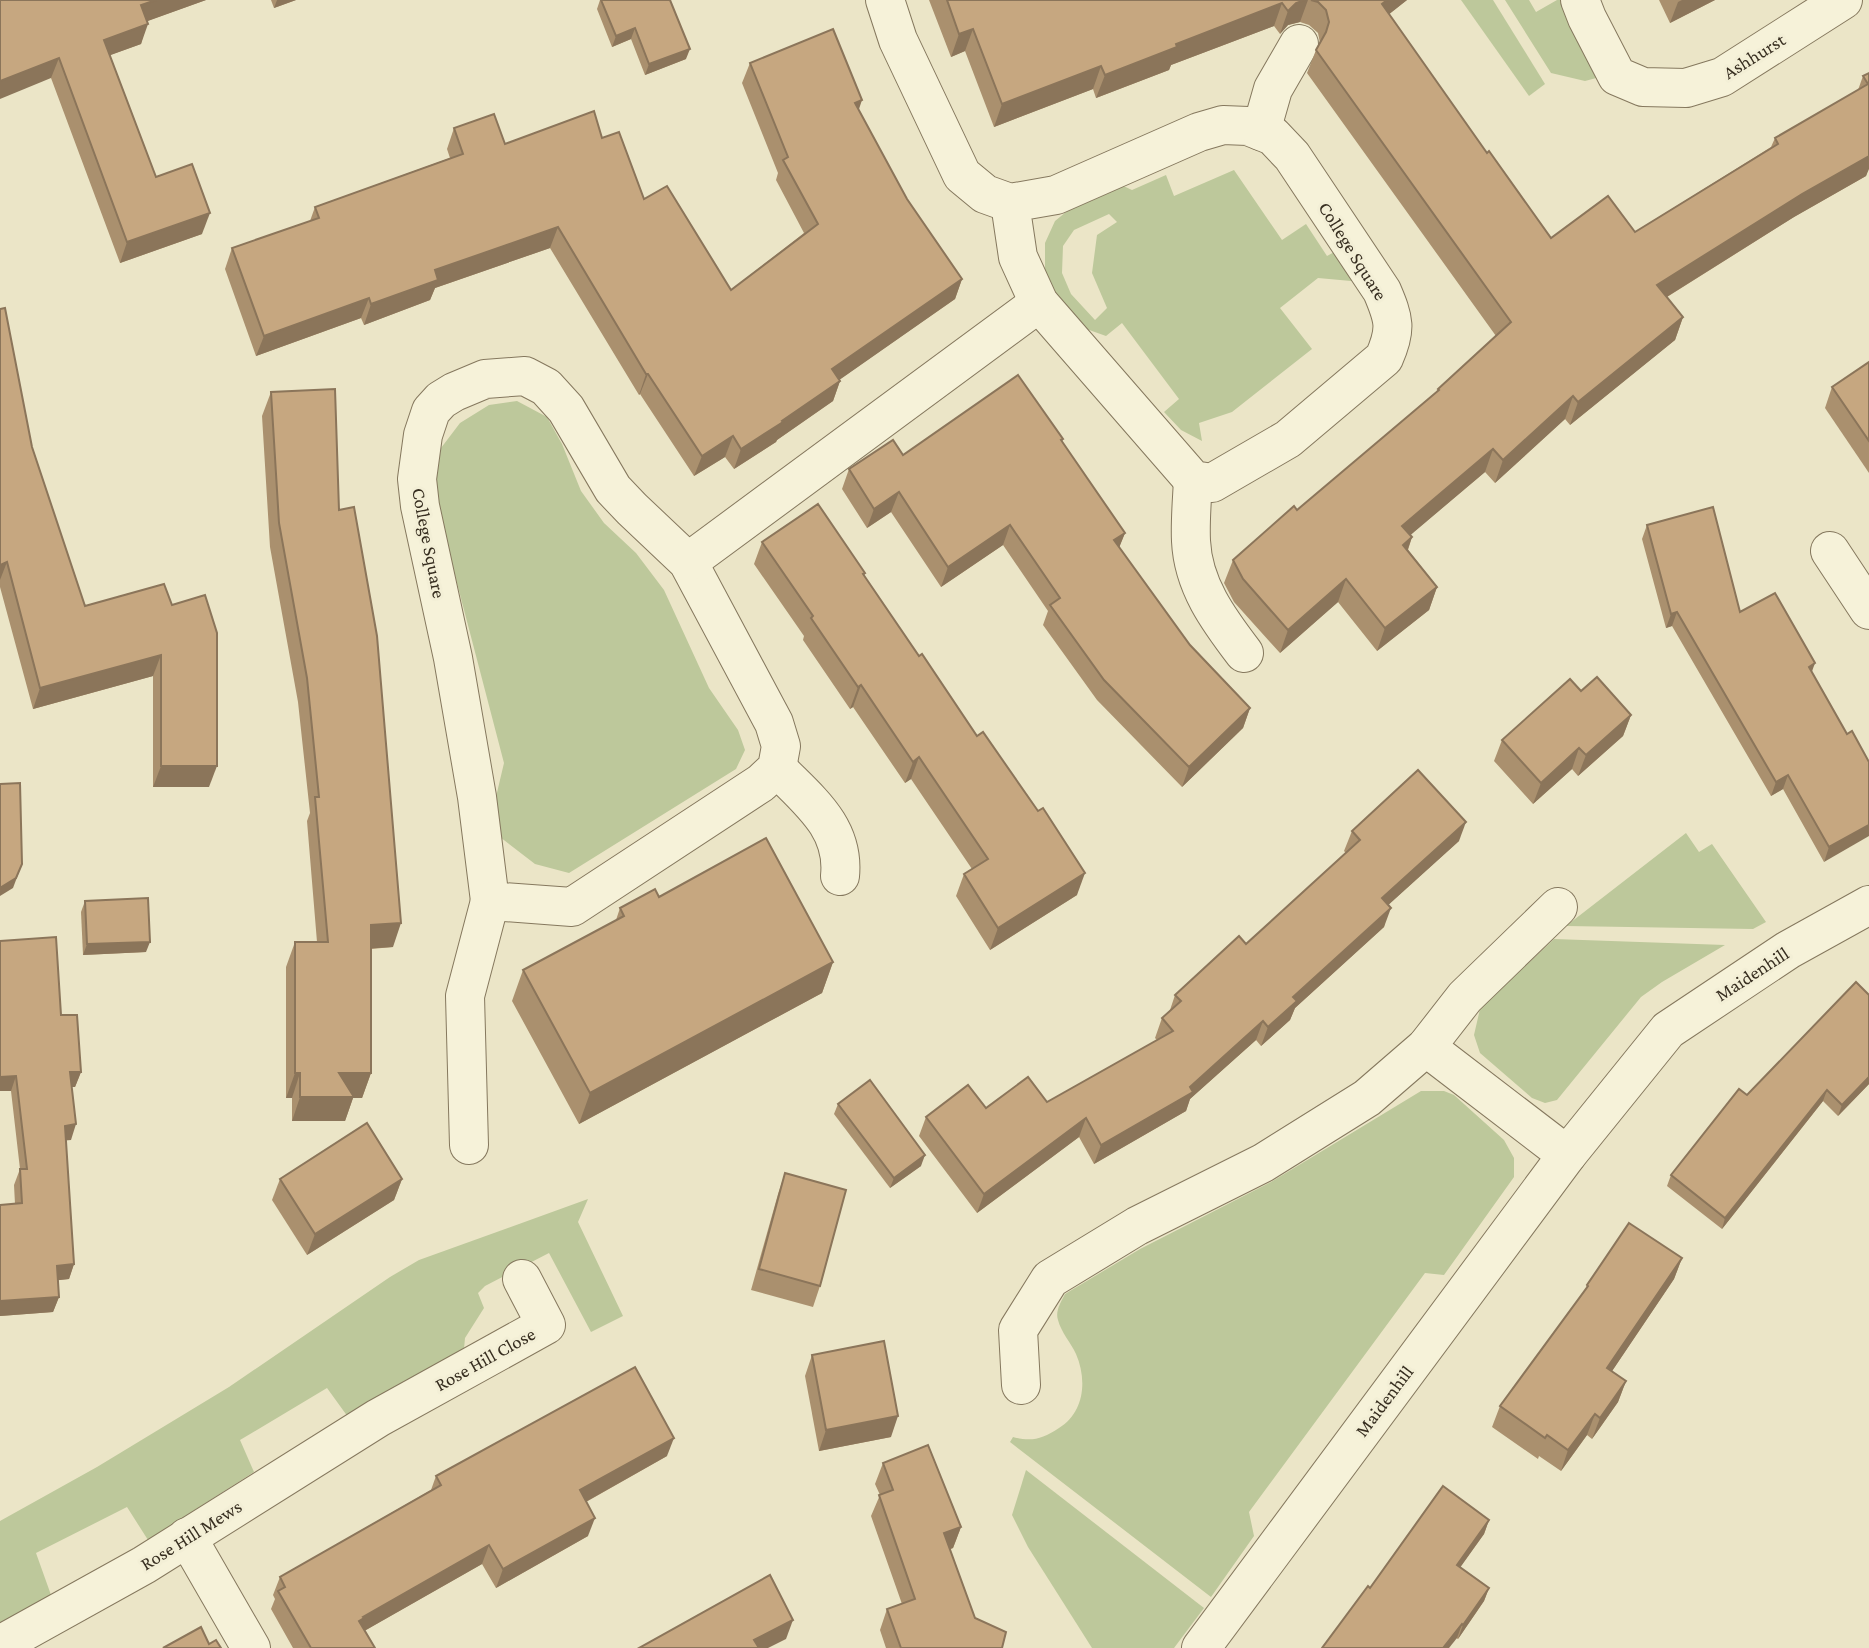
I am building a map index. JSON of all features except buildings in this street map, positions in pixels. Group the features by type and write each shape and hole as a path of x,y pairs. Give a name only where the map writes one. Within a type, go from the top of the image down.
{"street":[{"path":"885,0 898,40 962,175 985,194 1010,203 1018,257 1038,303 1193,480 1191,542 1198,581 1222,624 1244,653"},
{"name":"Ashhurst","path":"1580,0 1617,76 1643,87 1686,88 1722,78 1843,0"},
{"path":"1261,131 1273,89 1299,44"},
{"name":"College Square","path":"1010,203 1056,195 1199,132 1223,125 1248,126 1273,136 1292,156 1382,292 1392,315 1393,339 1384,358 1288,439 1212,483 1193,480"},
{"path":"688,562 1038,303"},
{"name":"College Square","path":"469,1145 465,996 491,901 477,797 453,658 416,479 423,435 431,411 440,400 485,379 525,376 546,387 566,409 613,489 688,562 774,723 781,746 777,768"},
{"path":"1830,551 1869,610"},
{"path":"491,901 572,907 761,783 777,768 825,817 837,839 840,876"},
{"name":"Maidenhill","path":"1200,1648 1567,1154 1668,1030 1788,950 1869,905"},
{"path":"1021,1385 1018,1330 1050,1279 1136,1226 1263,1163 1367,1098 1426,1047 1465,997 1558,907"},
{"path":"1426,1047 1567,1154"},
{"name":"Rose Hill Close","path":"378,1418 546,1325 522,1279"},
{"name":"Rose Hill Mews","path":"0,1645 144,1565 378,1418"},
{"path":"187,1537 251,1648"}],"green space":[{"path":"1461,0 1493,0 1545,84 1529,96"},
{"path":"1505,0 1529,0 1536,12 1557,0 1564,0 1600,77 1585,81 1551,73"},
{"path":"1234,170 1282,240 1306,224 1327,256 1338,250 1362,282 1318,278 1280,308 1312,349 1232,412 1199,423 1202,441 1181,430 1164,412 1179,399 1122,323 1106,336 1078,326 1048,291 1045,270 1045,243 1055,221 1077,203 1117,183 1132,190 1166,175 1174,196","holes":["1109,214 1117,222 1097,235 1092,273 1107,308 1095,320 1071,294 1062,273 1063,246 1074,230"]},
{"path":"517,401 547,417 562,444 581,491 604,523 636,553 664,590 709,688 738,730 745,750 736,769 569,873 535,864 500,837 491,818 504,763 434,495 441,448 460,423 489,405"},
{"path":"1686,833 1699,852 1712,844 1766,922 1753,929 1566,926"},
{"path":"1554,939 1725,945 1641,997 1557,1100 1545,1103 1532,1098 1480,1053 1474,1035 1480,1009"},
{"path":"1421,1091 1444,1091 1454,1095 1504,1140 1514,1158 1514,1177 1444,1275 1425,1273 1249,1512 1254,1536 1211,1597 1010,1442 1013,1437 1031,1439 1053,1432 1068,1421 1079,1404 1082,1374 1076,1354 1059,1324 1059,1307 1065,1294 1140,1249 1271,1182"},
{"path":"588,1199 578,1222 623,1316 591,1332 549,1253 485,1286 478,1293 484,1308 465,1338 464,1349 348,1417 327,1388 240,1440 254,1472 148,1540 127,1507 36,1553 51,1595 0,1624 0,1521 97,1467 229,1387 419,1260"},
{"path":"1026,1470 1204,1608 1174,1648 1092,1648 1028,1547 1012,1515"}]}
